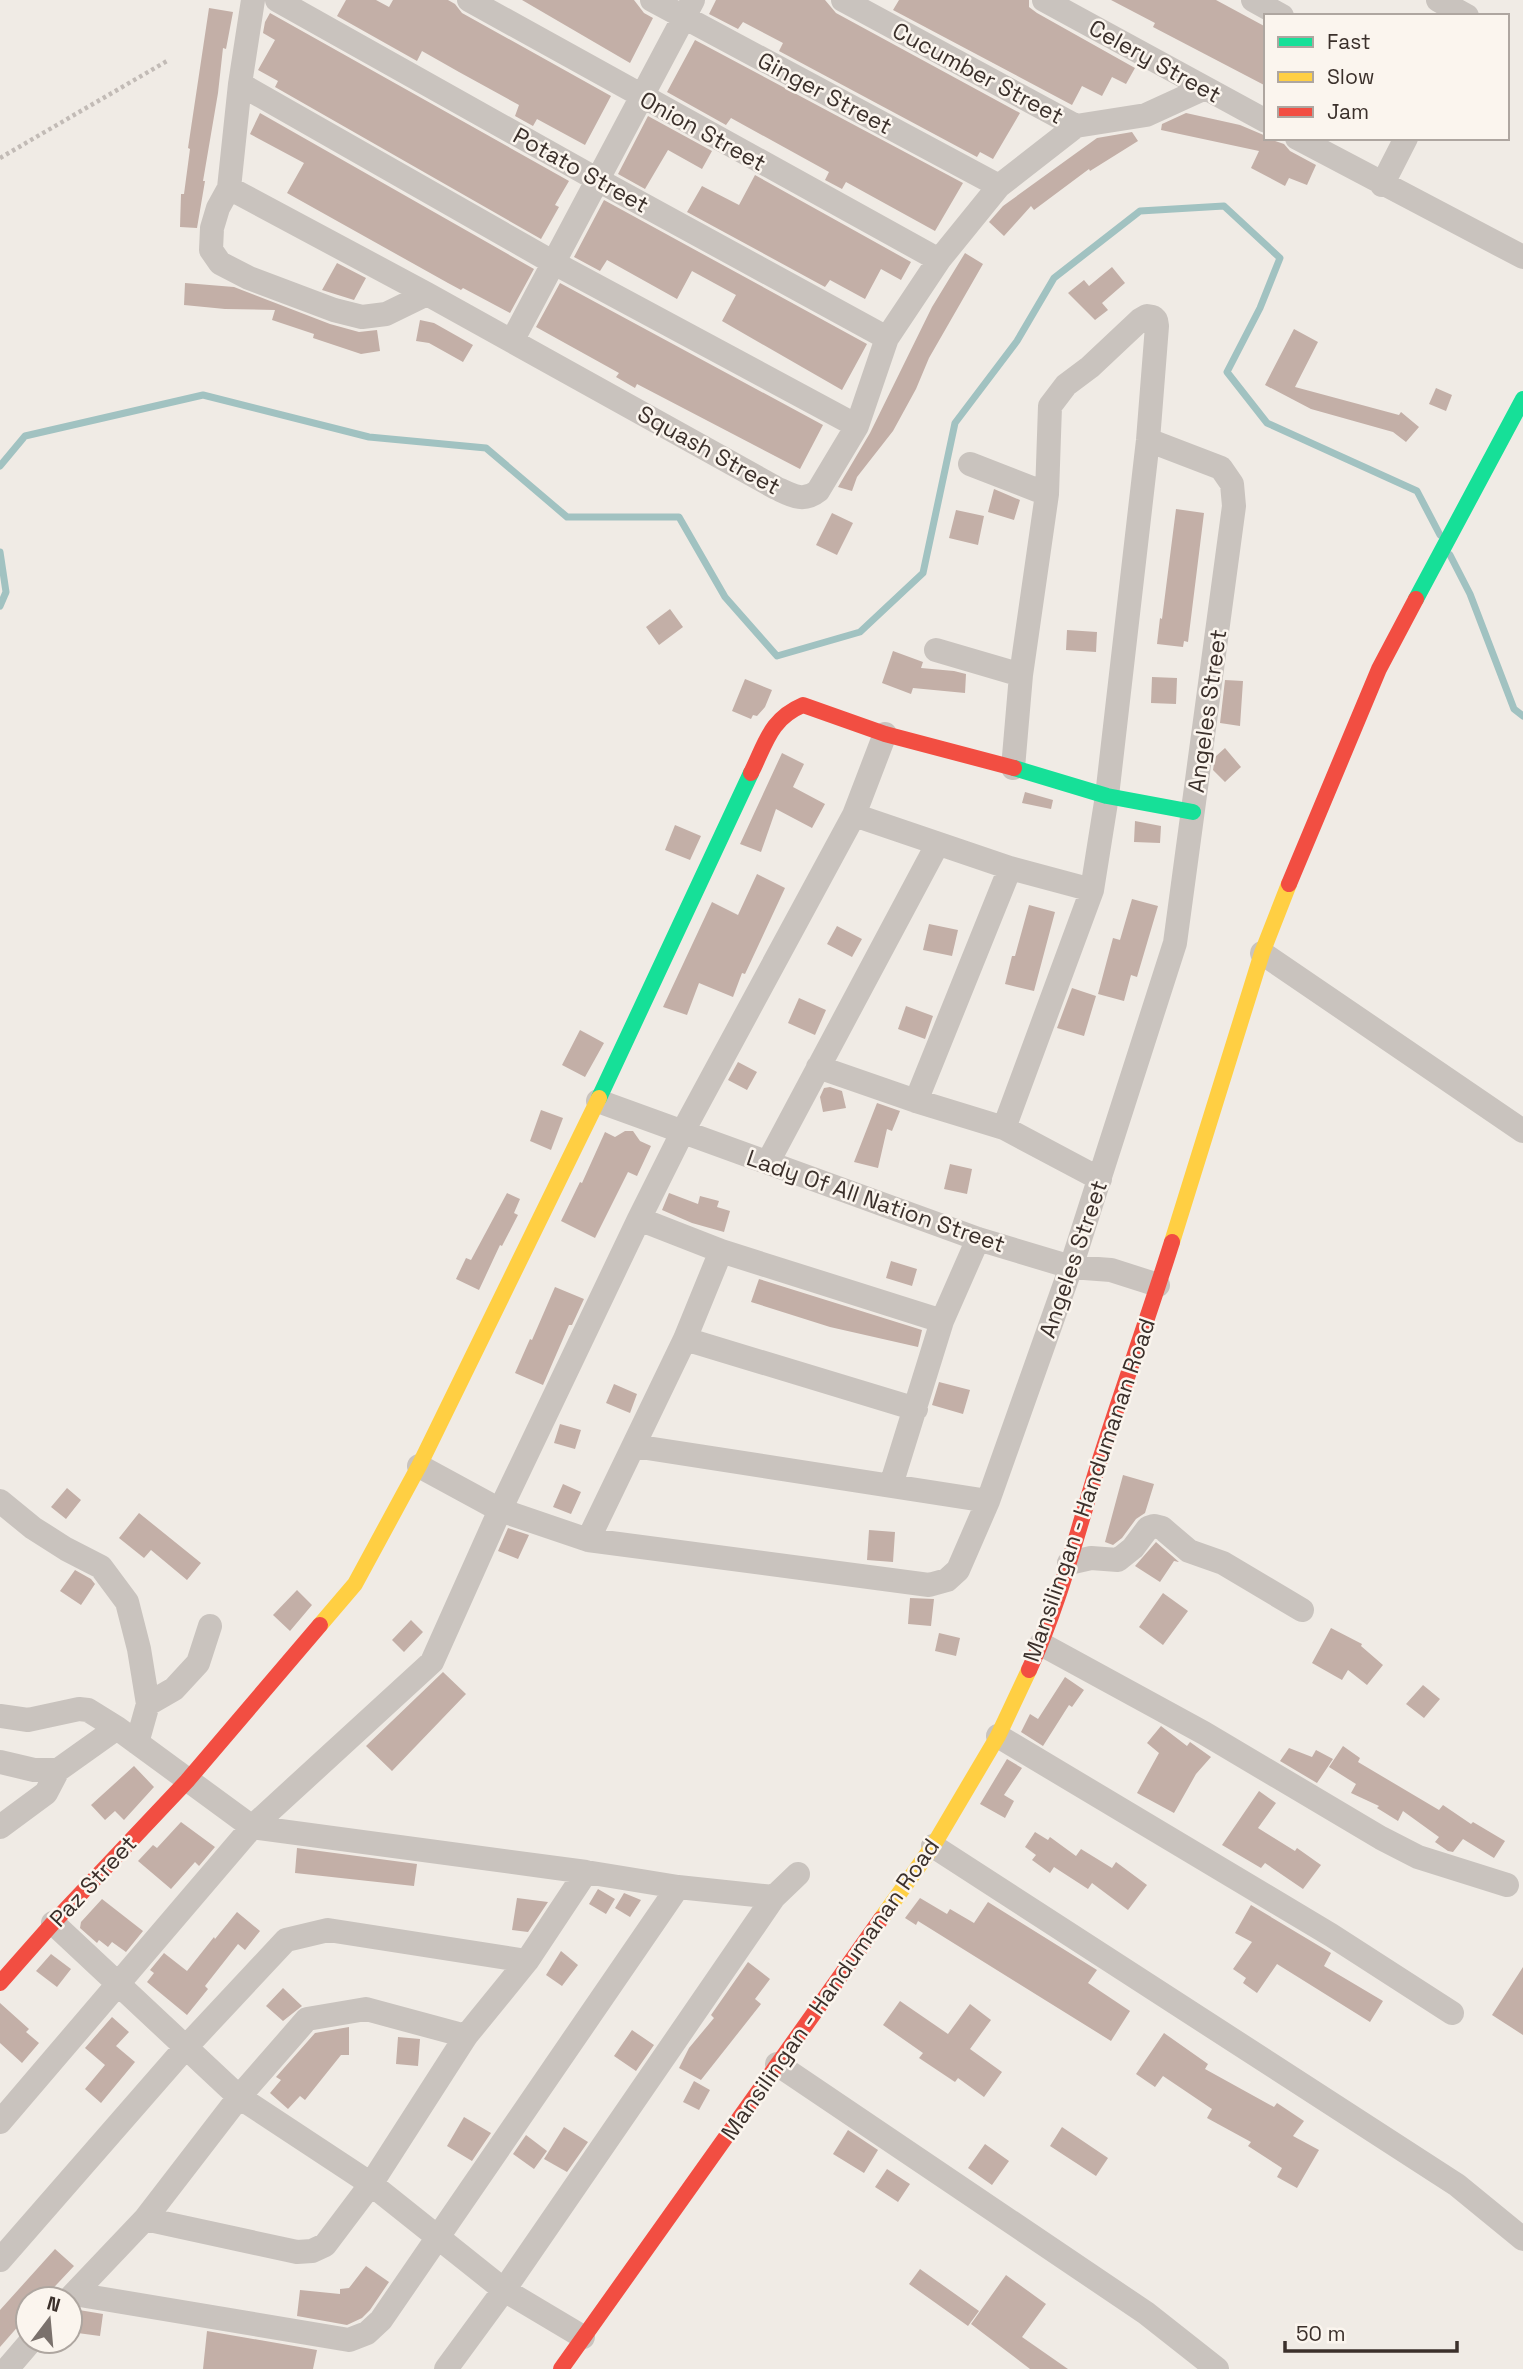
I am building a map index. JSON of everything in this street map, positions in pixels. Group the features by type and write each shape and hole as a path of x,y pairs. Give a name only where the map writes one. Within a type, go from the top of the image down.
{"street":[{"path":"253,0 240,85 229,188 218,208 212,228 211,250 220,263 249,278 362,317 386,314 427,294"},
{"name":"Potato Street","path":"276,0 887,338"},
{"name":"Onion Street","path":"469,0 939,260"},
{"name":"Ginger Street","path":"652,0 689,9 999,186"},
{"name":"Celery Street","path":"1044,0 1264,120"},
{"path":"1252,0 1278,14"},
{"path":"1438,0 1463,14"},
{"name":"Cucumber Street","path":"856,3 1076,126"},
{"path":"512,341 689,9"},
{"path":"240,85 554,263 857,426"},
{"name":"Squash Street","path":"229,188 427,294 776,488 800,498 811,496 818,491 857,426 887,338 939,260 999,186 1076,126 1146,114 1205,88"},
{"path":"1301,140 1523,257"},
{"path":"1382,185 1405,140"},
{"path":"1004,1128 1092,890 1107,796 1148,440 1157,326 1153,317 1147,316 1140,320 1090,368 1066,385 1050,406 1047,494 1021,675 1013,768"},
{"name":"Mansilingan - Handumanan Road","path":"561,2369 933,1846 999,1736 1041,1644 1069,1563 1262,953 1310,829 1379,669 1523,399"},
{"name":"Angeles Street","path":"419,1466 500,1510 588,1540 929,1585 947,1580 958,1570 988,1501 1071,1267 1175,943 1234,506 1232,484 1221,468 1148,440"},
{"path":"970,464 1047,494"},
{"path":"936,650 1021,675"},
{"name":"Paz Street","path":"0,1983 187,1781 355,1584 419,1466 598,1101 774,725 786,712 803,705 886,734"},
{"path":"0,2122 252,1827 432,1662 500,1510 639,1220 682,1133 854,815 886,734 1107,796 1193,813"},
{"path":"854,815 937,845 1092,890"},
{"path":"768,1162 937,845"},
{"path":"916,1101 1010,867"},
{"path":"1262,953 1523,1131"},
{"path":"818,1067 1004,1128 1100,1179"},
{"name":"Lady Of All Nation Street","path":"598,1101 978,1238 1071,1267 1111,1270 1158,1285"},
{"path":"639,1220 721,1251 942,1321"},
{"path":"891,1485 942,1321 978,1238"},
{"path":"588,1540 685,1339 721,1251"},
{"path":"685,1339 916,1409"},
{"path":"634,1446 988,1501"},
{"path":"1,1505 66,1549 101,1567 127,1602 139,1649 148,1704 137,1744"},
{"path":"1069,1563 1091,1558 1118,1560 1154,1525 1163,1528 1189,1551 1223,1563 1302,1610"},
{"path":"148,1704 174,1689 198,1662 210,1626"},
{"path":"1041,1644 1204,1733 1381,1838 1418,1857 1507,1885"},
{"path":"0,1716 28,1720 79,1709 88,1710 117,1728 252,1827 678,1887 774,1896"},
{"path":"0,1828 46,1793 58,1770 117,1728"},
{"path":"999,1736 1331,1935 1452,2013"},
{"path":"0,1762 34,1770 58,1770"},
{"path":"933,1846 1457,2185 1523,2239"},
{"path":"145,2219 297,2252 312,2251 325,2245 370,2184 466,2036 527,1961 586,1872"},
{"path":"446,2369 504,2290 774,1896 798,1874"},
{"path":"84,2298 349,2340 367,2333 381,2320 678,1887"},
{"path":"53,1923 239,2097 370,2184 504,2290 583,2337"},
{"path":"0,2260 186,2047 286,1940 328,1930 527,1961"},
{"path":"82,2285 145,2219 239,2097 307,2019 366,2009 466,2036"},
{"path":"777,2064 1146,2313 1217,2369"},
{"path":"7,2369 20,2355"}],"path":[{"path":"0,158 167,61"}],"building":[{"path":"346,0 376,0 389,7 393,0 448,0 462,13 611,96 585,145 537,119 533,126 515,116 519,105 422,51 417,61 337,16"},
{"path":"522,0 634,0 644,13 653,18 630,63"},
{"path":"716,0 825,0 836,13 1020,113 993,159 980,152 977,157 779,51 783,43 743,22 738,29 709,14"},
{"path":"899,0 1029,0 1029,7 1037,13 1135,68 1126,84 1112,77 1102,96 1082,86 1072,105 893,10"},
{"path":"1111,0 1216,0 1264,26 1264,85 1153,27 1155,23"},
{"path":"209,8 233,12 226,49 223,48 197,228 180,227 181,194 184,194 188,148"},
{"path":"270,13 569,181 555,205 559,207 541,239 275,87 278,81 258,70 275,40 263,33"},
{"path":"695,40 963,183 935,231 846,182 842,189 825,180 829,172 731,118 726,125 667,92"},
{"path":"260,113 534,269 510,313 463,288 461,290 287,193 304,163 250,134"},
{"path":"1186,113 1240,125 1264,135 1264,140 1284,144 1290,151 1316,165 1307,185 1289,178 1285,186 1251,168 1259,151 1161,130 1162,124"},
{"path":"648,116 712,151 702,169 668,150 645,189 618,174"},
{"path":"1132,132 1138,141 1090,171 1089,169 1034,210 1031,206 1004,236 989,222 1003,206 1097,138"},
{"path":"755,175 911,262 901,280 881,269 865,299 830,280 825,287 687,212 702,186 739,205"},
{"path":"604,200 867,344 842,390 722,321 736,295 692,271 677,299 607,260 600,271 574,257"},
{"path":"965,253 983,264 929,358 916,389 893,431 857,477 852,491 838,487 870,433 932,307"},
{"path":"337,263 366,278 354,300 322,290"},
{"path":"1112,267 1125,283 1102,303 1108,310 1095,320 1068,293 1084,280 1089,286"},
{"path":"185,283 234,287 330,324 359,332 377,330 380,351 361,354 313,338 314,334 272,320 275,310 184,305"},
{"path":"560,283 823,425 800,469 637,384 635,388 616,377 619,373 536,327"},
{"path":"420,320 434,323 473,345 463,362 429,343 416,341"},
{"path":"1294,329 1318,342 1295,387 1399,415 1401,412 1419,427 1406,442 1393,432 1311,409 1265,385"},
{"path":"1436,388 1452,395 1446,411 1429,404"},
{"path":"994,489 1020,500 1014,520 988,512"},
{"path":"1176,509 1204,513 1188,642 1184,641 1183,647 1157,644"},
{"path":"956,510 984,516 978,545 949,538"},
{"path":"832,513 853,523 837,555 816,545"},
{"path":"670,609 683,627 659,645 646,627"},
{"path":"1067,630 1097,632 1096,652 1066,650"},
{"path":"893,651 923,662 921,668 966,674 965,693 913,688 911,694 882,683"},
{"path":"1152,677 1177,678 1176,704 1151,703"},
{"path":"745,679 772,690 765,707 751,719 732,711"},
{"path":"1225,680 1243,681 1240,726 1220,723"},
{"path":"1225,748 1241,767 1225,782 1213,770 1215,757"},
{"path":"782,753 804,764 793,787 825,804 812,828 776,809 761,852 740,844"},
{"path":"1025,792 1053,800 1051,809 1022,803"},
{"path":"1135,821 1161,826 1160,843 1134,842"},
{"path":"675,825 701,836 690,860 665,850"},
{"path":"757,874 785,888 745,974 742,973 733,997 699,983 687,1015 663,1007 712,902 738,915"},
{"path":"1132,899 1158,906 1137,977 1131,975 1124,1001 1098,994 1113,938 1120,940"},
{"path":"1029,905 1055,912 1034,991 1005,984"},
{"path":"929,924 958,930 952,956 923,950"},
{"path":"837,926 862,939 852,957 827,944"},
{"path":"1072,988 1096,996 1084,1036 1057,1028"},
{"path":"799,998 826,1010 815,1035 788,1023"},
{"path":"906,1006 933,1016 925,1039 898,1029"},
{"path":"580,1030 604,1043 585,1077 562,1065"},
{"path":"738,1062 757,1072 747,1090 728,1080"},
{"path":"824,1088 842,1091 846,1108 823,1112 820,1097"},
{"path":"877,1103 900,1111 892,1131 887,1129 878,1168 854,1162"},
{"path":"541,1110 563,1118 551,1150 530,1141"},
{"path":"625,1131 633,1131 640,1141 651,1146 637,1176 628,1172 595,1238 561,1221 605,1132 615,1137"},
{"path":"950,1164 972,1169 967,1194 944,1189"},
{"path":"507,1193 520,1199 514,1213 518,1215 502,1246 500,1245 479,1290 456,1279 466,1258 471,1260"},
{"path":"669,1193 698,1204 700,1196 719,1201 717,1207 730,1211 724,1232 692,1223 662,1210"},
{"path":"891,1261 917,1269 912,1286 886,1278"},
{"path":"759,1279 922,1330 918,1347 830,1327 751,1302"},
{"path":"555,1287 584,1299 572,1325 569,1325 543,1385 515,1373"},
{"path":"939,1382 970,1390 963,1414 932,1405"},
{"path":"614,1384 637,1394 630,1413 606,1403"},
{"path":"560,1424 581,1430 575,1449 554,1443"},
{"path":"1123,1475 1154,1484 1145,1513 1136,1519 1122,1538 1113,1545 1105,1542"},
{"path":"563,1484 581,1492 571,1514 553,1507"},
{"path":"67,1488 81,1500 66,1519 51,1507"},
{"path":"139,1513 201,1563 187,1580 151,1550 144,1558 119,1538"},
{"path":"508,1528 529,1535 518,1559 498,1551"},
{"path":"869,1530 895,1532 893,1562 867,1560"},
{"path":"1156,1542 1179,1562 1174,1561 1160,1582 1135,1566"},
{"path":"75,1570 95,1584 81,1605 60,1591"},
{"path":"297,1590 312,1605 290,1631 273,1615"},
{"path":"1163,1593 1188,1611 1163,1645 1139,1627"},
{"path":"910,1598 934,1599 931,1626 908,1624"},
{"path":"411,1620 423,1632 404,1652 392,1640"},
{"path":"1331,1628 1362,1644 1361,1646 1383,1665 1367,1685 1348,1670 1342,1680 1312,1663"},
{"path":"939,1633 960,1638 956,1656 935,1651"},
{"path":"443,1672 466,1694 392,1771 366,1746"},
{"path":"1065,1677 1084,1690 1072,1707 1069,1705 1043,1746 1021,1732 1030,1714 1038,1719"},
{"path":"1423,1685 1440,1699 1424,1718 1406,1704"},
{"path":"1161,1726 1187,1746 1190,1742 1211,1757 1196,1774 1174,1813 1137,1793 1159,1753 1147,1743"},
{"path":"1343,1746 1360,1758 1358,1762 1439,1810 1443,1805 1471,1824 1473,1822 1505,1841 1494,1858 1463,1839 1453,1852 1448,1851 1435,1842 1439,1837 1403,1811 1398,1821 1377,1808 1379,1806 1351,1793 1356,1784 1329,1767"},
{"path":"1289,1748 1312,1757 1316,1750 1333,1759 1317,1783 1280,1761"},
{"path":"1007,1759 1022,1768 1004,1795 1014,1801 1005,1818 980,1804"},
{"path":"134,1766 154,1787 124,1820 115,1811 105,1820 91,1805"},
{"path":"1259,1791 1276,1803 1258,1828 1295,1851 1297,1848 1321,1865 1303,1889 1265,1863 1261,1868 1222,1845"},
{"path":"181,1822 215,1847 199,1866 195,1862 171,1889 138,1861 153,1845 157,1848"},
{"path":"1035,1832 1048,1840 1050,1837 1076,1856 1081,1849 1112,1868 1116,1862 1147,1885 1128,1910 1092,1883 1088,1889 1054,1867 1050,1873 1032,1860 1036,1855 1025,1847"},
{"path":"297,1848 417,1864 414,1886 295,1873"},
{"path":"598,1889 615,1899 606,1914 589,1904"},
{"path":"624,1893 641,1900 630,1917 615,1908"},
{"path":"517,1898 548,1902 528,1932 512,1930"},
{"path":"920,1898 947,1914 950,1909 974,1923 988,1902 1097,1970 1088,1983 1130,2011 1111,2041 918,1921 916,1925 905,1918"},
{"path":"102,1899 143,1931 126,1952 112,1942 108,1947 99,1940 97,1943 80,1928 81,1922"},
{"path":"1251,1905 1331,1953 1324,1966 1383,2001 1370,2022 1277,1964 1257,1993 1243,1983 1246,1978 1233,1969 1252,1942 1235,1933"},
{"path":"237,1912 260,1931 245,1950 238,1944 205,1986 208,1989 187,2015 147,1982 154,1973 150,1970 164,1953 187,1971"},
{"path":"561,1951 578,1965 562,1986 546,1975"},
{"path":"51,1954 71,1969 57,1987 36,1971"},
{"path":"748,1962 770,1979 755,1999 761,2004 701,2080 679,2068 689,2048 714,2018 711,2015"},
{"path":"1523,1967 1523,2035 1492,2015"},
{"path":"283,1988 302,2006 283,2021 266,2006"},
{"path":"900,2001 948,2034 970,2004 991,2020 970,2049 1002,2072 984,2097 958,2078 955,2082 919,2058 923,2053 883,2025"},
{"path":"0,2003 29,2029 26,2032 39,2043 22,2063 0,2043"},
{"path":"112,2017 129,2032 116,2046 135,2062 101,2103 85,2089 105,2065 85,2048"},
{"path":"349,2027 349,2055 341,2055 305,2100 300,2096 288,2109 270,2093 281,2080 276,2077 315,2033"},
{"path":"632,2030 654,2045 636,2071 614,2056"},
{"path":"1164,2033 1208,2064 1205,2069 1274,2107 1277,2103 1304,2121 1293,2136 1319,2150 1297,2188 1277,2177 1282,2168 1248,2146 1251,2142 1207,2118 1212,2109 1163,2076 1155,2087 1136,2074"},
{"path":"398,2037 420,2039 418,2066 396,2064"},
{"path":"694,2081 710,2090 699,2110 683,2102"},
{"path":"464,2117 491,2133 472,2161 447,2146"},
{"path":"564,2127 588,2142 567,2172 544,2159"},
{"path":"1062,2127 1108,2158 1096,2176 1050,2146"},
{"path":"848,2130 878,2150 864,2173 833,2154"},
{"path":"526,2135 547,2151 534,2169 513,2154"},
{"path":"985,2144 1009,2161 992,2185 968,2168"},
{"path":"887,2169 910,2184 898,2202 875,2187"},
{"path":"55,2249 74,2266 56,2285 23,2285"},
{"path":"366,2266 389,2282 362,2318 347,2325 297,2316 300,2290 340,2294 340,2289 349,2288"},
{"path":"920,2269 979,2311 968,2326 909,2284"},
{"path":"1006,2275 1046,2304 1022,2337 1068,2369 1030,2369 971,2324"},
{"path":"14,2294 14,2331 0,2347 0,2310"},
{"path":"84,2311 103,2314 100,2336 84,2334"},
{"path":"207,2331 317,2350 313,2369 203,2369"}],"waterway":[{"path":"0,466 25,436 203,395 369,437 486,448 567,517 679,517 725,597 777,656 860,632 923,573 955,423 1017,341 1054,278 1140,211 1224,206 1280,258 1260,308 1227,372 1267,423 1417,491 1440,535"},
{"path":"0,552 6,592 0,606"},
{"path":"1450,555 1470,594 1514,709 1523,716"}],"traffic: fast":[{"path":"1416,599 1523,399"},
{"path":"1014,768 1107,796 1193,812"},
{"path":"599,1098 751,773"}],"traffic: slow":[{"path":"1172,1242 1262,953 1289,884"},
{"path":"320,1625 355,1584 419,1466 599,1098"},
{"path":"881,1919 933,1846 998,1736 1029,1670"}],"traffic: jam":[{"path":"1289,884 1379,669 1416,599"},
{"path":"751,773 776,725 783,717 803,705 885,734 1014,768"},
{"path":"1029,1670 1058,1596 1172,1242"},
{"path":"0,1983 187,1781 320,1625"},
{"path":"561,2369 881,1919"}]}
